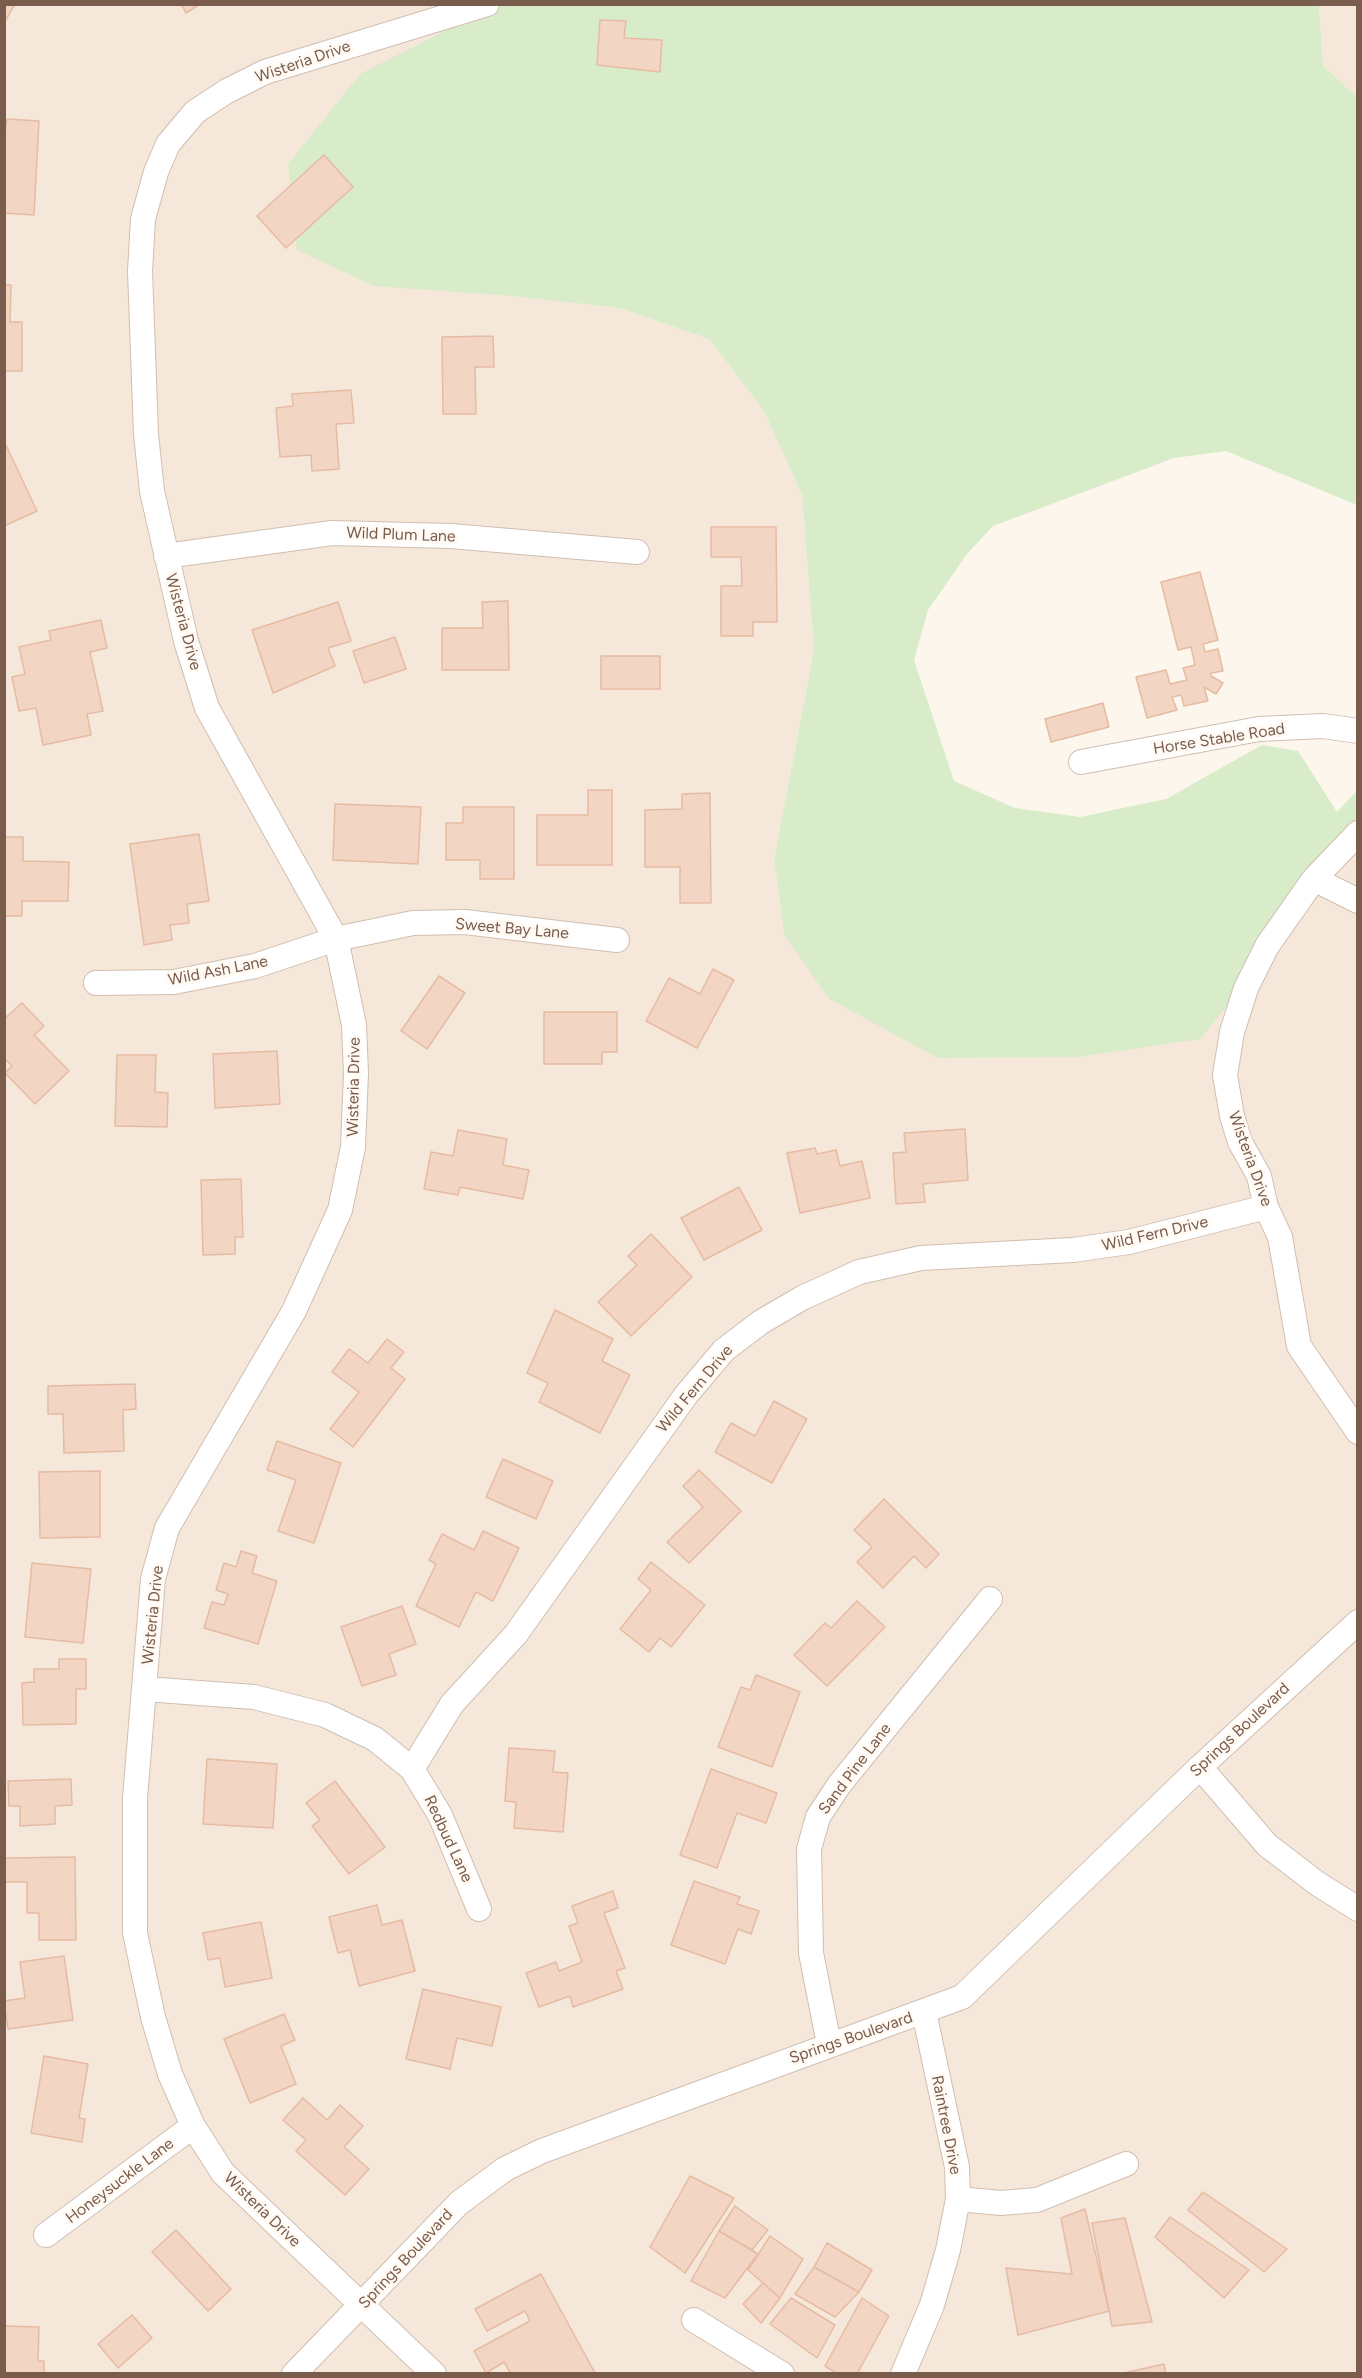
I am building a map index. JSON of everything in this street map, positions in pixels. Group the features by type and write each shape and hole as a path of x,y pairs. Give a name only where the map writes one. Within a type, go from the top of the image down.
{"street":[{"name":"Wisteria Drive","path":"434,2373 223,2173 194,2126 170,2074 153,2017 135,1934 135,1798 153,1579 166,1528 294,1311 340,1210 353,1147 356,1073 354,1024 336,939 207,708 186,641 152,491 146,434 140,271 143,219 156,172 168,144 195,112 227,91 265,72 487,4"},
{"name":"Wild Plum Lane","path":"166,556 332,533 451,537 637,552"},
{"name":"Horse Stable Road","path":"1081,762 1259,729 1323,726 1358,731"},
{"name":"Wisteria Drive","path":"1358,833 1314,879 1267,946 1246,988 1232,1032 1225,1075 1237,1133 1259,1176 1266,1207 1280,1237 1299,1346 1358,1432"},
{"path":"1314,879 1358,902"},
{"name":"Sweet Bay Lane","path":"336,939 413,923 465,922 617,940"},
{"name":"Wild Ash Lane","path":"96,983 174,982 255,966 336,939"},
{"name":"Wild Fern Drive","path":"412,1769 452,1704 516,1634 686,1395 724,1350 761,1322 802,1298 859,1272 921,1258 1073,1250 1129,1242 1266,1207"},
{"name":"Sand Pine Lane","path":"829,2044 811,1953 809,1849 818,1817 839,1785 990,1599"},
{"name":"Springs Boulevard","path":"294,2373 459,2203 505,2169 542,2151 962,1997 1200,1767 1358,1622"},
{"name":"Redbud Lane","path":"145,1689 254,1697 325,1715 375,1739 412,1769 440,1815 479,1909"},
{"path":"1200,1767 1267,1845 1318,1884 1358,1909"},
{"name":"Raintree Drive","path":"903,2373 932,2305 948,2250 958,2199 957,2167 924,2012"},
{"name":"Honeysuckle Lane","path":"46,2235 194,2126"},
{"path":"958,2199 1001,2203 1036,2200 1126,2164"},
{"path":"694,2320 782,2373"}],"shaded area":[{"path":"5,5 496,5 501,295 619,308 709,339 764,411 802,495 814,650 774,859 784,934 1357,848 1357,2373 5,2374"},
{"path":"1319,5 1357,5 1357,97 1323,66"}],"green space":[{"path":"496,5 1319,5 1323,66 1357,97 1357,505 1226,451 1174,458 993,526 967,554 928,610 914,660 954,781 1015,808 1080,817 1166,799 1262,745 1298,751 1337,812 1357,791 1357,848 1200,1039 1078,1057 938,1058 829,999 784,934 774,859 814,650 802,495 764,411 709,339 619,308 501,295 374,286 297,250 288,164 360,74"}],"building":[{"path":"4,4 15,4 4,23"},
{"path":"181,4 200,4 186,13"},
{"path":"600,20 626,21 624,38 662,40 660,72 597,65"},
{"path":"7,119 39,121 34,215 4,213 4,141"},
{"path":"324,155 353,187 286,248 257,216"},
{"path":"4,285 11,285 10,322 22,322 22,371 4,371"},
{"path":"493,336 494,367 475,367 476,414 443,414 442,337"},
{"path":"351,390 354,423 336,424 339,469 312,471 311,455 280,457 276,408 293,406 292,394"},
{"path":"4,441 37,511 4,526"},
{"path":"711,527 776,527 777,622 753,622 753,636 721,636 721,586 742,586 741,557 711,557"},
{"path":"1200,572 1218,640 1203,644 1205,652 1218,649 1223,671 1211,673 1211,676 1223,683 1216,694 1204,687 1208,701 1184,706 1181,695 1172,697 1177,710 1147,718 1136,677 1166,670 1170,684 1187,680 1183,668 1195,665 1191,647 1178,650 1161,582"},
{"path":"508,601 509,670 442,670 442,628 483,628 482,602"},
{"path":"338,602 351,641 328,648 335,666 273,693 252,630"},
{"path":"101,620 107,648 90,652 103,711 87,714 91,735 43,745 36,708 19,711 12,677 25,674 19,647 51,640 49,631"},
{"path":"395,637 406,669 364,683 353,651"},
{"path":"601,656 660,656 660,689 601,689"},
{"path":"1103,703 1109,727 1051,742 1045,719"},
{"path":"588,790 612,790 612,865 537,865 537,815 588,815"},
{"path":"710,793 711,903 680,903 680,867 645,867 645,810 682,809 682,794"},
{"path":"335,804 421,807 418,864 333,860"},
{"path":"463,807 514,807 514,879 480,879 480,860 446,860 446,823 463,823"},
{"path":"199,834 209,901 187,904 189,923 170,925 172,940 144,945 130,844"},
{"path":"4,837 23,837 23,861 69,862 68,901 22,901 22,916 4,916"},
{"path":"713,969 734,980 697,1048 646,1021 669,978 700,994"},
{"path":"439,976 465,993 427,1049 401,1031"},
{"path":"22,1003 44,1026 34,1035 69,1071 35,1104 5,1073 12,1066 4,1058 4,1019"},
{"path":"544,1012 617,1012 617,1052 602,1052 602,1064 544,1064"},
{"path":"277,1051 280,1104 215,1108 213,1054"},
{"path":"117,1055 156,1055 155,1092 168,1093 167,1127 115,1126"},
{"path":"965,1129 968,1180 923,1184 925,1202 896,1204 893,1153 906,1152 904,1133"},
{"path":"458,1130 507,1139 503,1165 529,1170 523,1199 460,1187 458,1195 424,1189 431,1152 453,1156"},
{"path":"815,1148 817,1154 836,1150 840,1166 862,1161 870,1198 800,1213 787,1153"},
{"path":"241,1179 243,1237 235,1237 235,1254 203,1255 201,1180"},
{"path":"739,1187 762,1230 704,1260 681,1218"},
{"path":"651,1234 692,1277 631,1336 598,1302 637,1265 628,1256"},
{"path":"555,1310 613,1339 602,1361 630,1375 600,1433 539,1402 548,1383 527,1373"},
{"path":"387,1339 404,1352 391,1368 405,1379 353,1447 330,1429 359,1392 332,1372 349,1349 368,1363"},
{"path":"135,1384 136,1409 123,1410 124,1451 64,1453 63,1414 48,1414 48,1386"},
{"path":"774,1401 807,1419 772,1483 715,1452 731,1423 755,1436"},
{"path":"277,1441 341,1463 314,1543 278,1531 296,1480 267,1470"},
{"path":"503,1459 553,1481 536,1519 486,1497"},
{"path":"699,1470 741,1511 689,1563 667,1542 703,1507 683,1486"},
{"path":"100,1471 100,1537 40,1538 39,1472"},
{"path":"884,1499 939,1554 926,1568 914,1556 883,1588 857,1562 872,1547 854,1530"},
{"path":"483,1531 519,1548 493,1601 476,1592 459,1627 416,1606 436,1564 429,1560 442,1534 474,1550"},
{"path":"241,1551 257,1556 252,1573 277,1581 258,1644 204,1628 212,1602 224,1605 228,1594 216,1590 224,1563 236,1567"},
{"path":"651,1562 705,1605 671,1647 660,1638 649,1652 620,1629 651,1590 638,1579"},
{"path":"32,1563 91,1569 83,1643 25,1637"},
{"path":"857,1601 885,1627 827,1686 794,1655 825,1623 831,1628"},
{"path":"402,1606 416,1644 389,1654 396,1675 362,1686 341,1627"},
{"path":"59,1659 86,1659 86,1689 76,1689 76,1724 23,1725 22,1683 34,1682 34,1669 59,1669"},
{"path":"756,1675 800,1692 772,1767 718,1747 741,1687 750,1690"},
{"path":"509,1748 555,1751 553,1772 568,1773 563,1832 514,1828 516,1802 505,1801"},
{"path":"207,1759 277,1764 273,1828 203,1824"},
{"path":"711,1769 777,1793 766,1823 737,1813 717,1868 680,1855"},
{"path":"71,1779 72,1805 55,1806 55,1824 20,1826 20,1806 9,1806 8,1781"},
{"path":"335,1781 385,1847 349,1874 312,1826 320,1820 306,1803"},
{"path":"75,1857 76,1940 39,1940 39,1913 27,1913 27,1882 4,1882 4,1858"},
{"path":"694,1881 740,1897 737,1904 759,1911 751,1934 738,1929 725,1964 671,1945"},
{"path":"613,1891 618,1908 604,1913 625,1968 616,1971 623,1989 573,2007 570,1996 539,2007 526,1973 556,1962 559,1971 582,1962 569,1926 578,1923 572,1906"},
{"path":"377,1905 382,1925 402,1920 415,1971 359,1986 350,1950 338,1953 329,1917"},
{"path":"261,1922 272,1978 225,1987 220,1958 208,1960 203,1933"},
{"path":"64,1956 73,2020 8,2029 4,2001 25,1998 20,1962"},
{"path":"423,1989 501,2007 492,2046 457,2038 450,2069 406,2059"},
{"path":"284,2014 295,2040 281,2046 296,2084 250,2103 224,2039"},
{"path":"44,2056 88,2064 79,2118 85,2119 82,2142 31,2133"},
{"path":"303,2098 327,2120 340,2105 363,2126 344,2147 369,2169 345,2195 296,2151 306,2140 283,2120"},
{"path":"690,2176 734,2198 685,2273 650,2247"},
{"path":"1203,2192 1287,2249 1264,2272 1188,2210"},
{"path":"735,2206 768,2230 752,2250 719,2231"},
{"path":"1085,2209 1109,2311 1018,2335 1006,2268 1072,2274 1061,2218"},
{"path":"1170,2217 1249,2270 1224,2298 1155,2237"},
{"path":"1125,2218 1152,2322 1112,2326 1092,2223"},
{"path":"176,2230 231,2289 208,2311 152,2252"},
{"path":"719,2231 758,2254 725,2298 691,2281"},
{"path":"770,2236 803,2259 780,2298 748,2270"},
{"path":"827,2243 872,2270 859,2292 814,2267"},
{"path":"814,2267 859,2292 835,2317 795,2294"},
{"path":"541,2274 595,2373 511,2374 504,2362 486,2373 474,2351 530,2321 525,2311 487,2331 475,2309"},
{"path":"763,2283 780,2298 761,2323 743,2304"},
{"path":"791,2298 835,2325 817,2358 770,2324"},
{"path":"862,2298 889,2316 857,2374 838,2374 825,2366"},
{"path":"132,2315 152,2338 118,2368 98,2344"},
{"path":"4,2326 39,2327 38,2361 44,2361 44,2374 4,2374"},
{"path":"1164,2364 1166,2374 1124,2374 1124,2373"}]}
